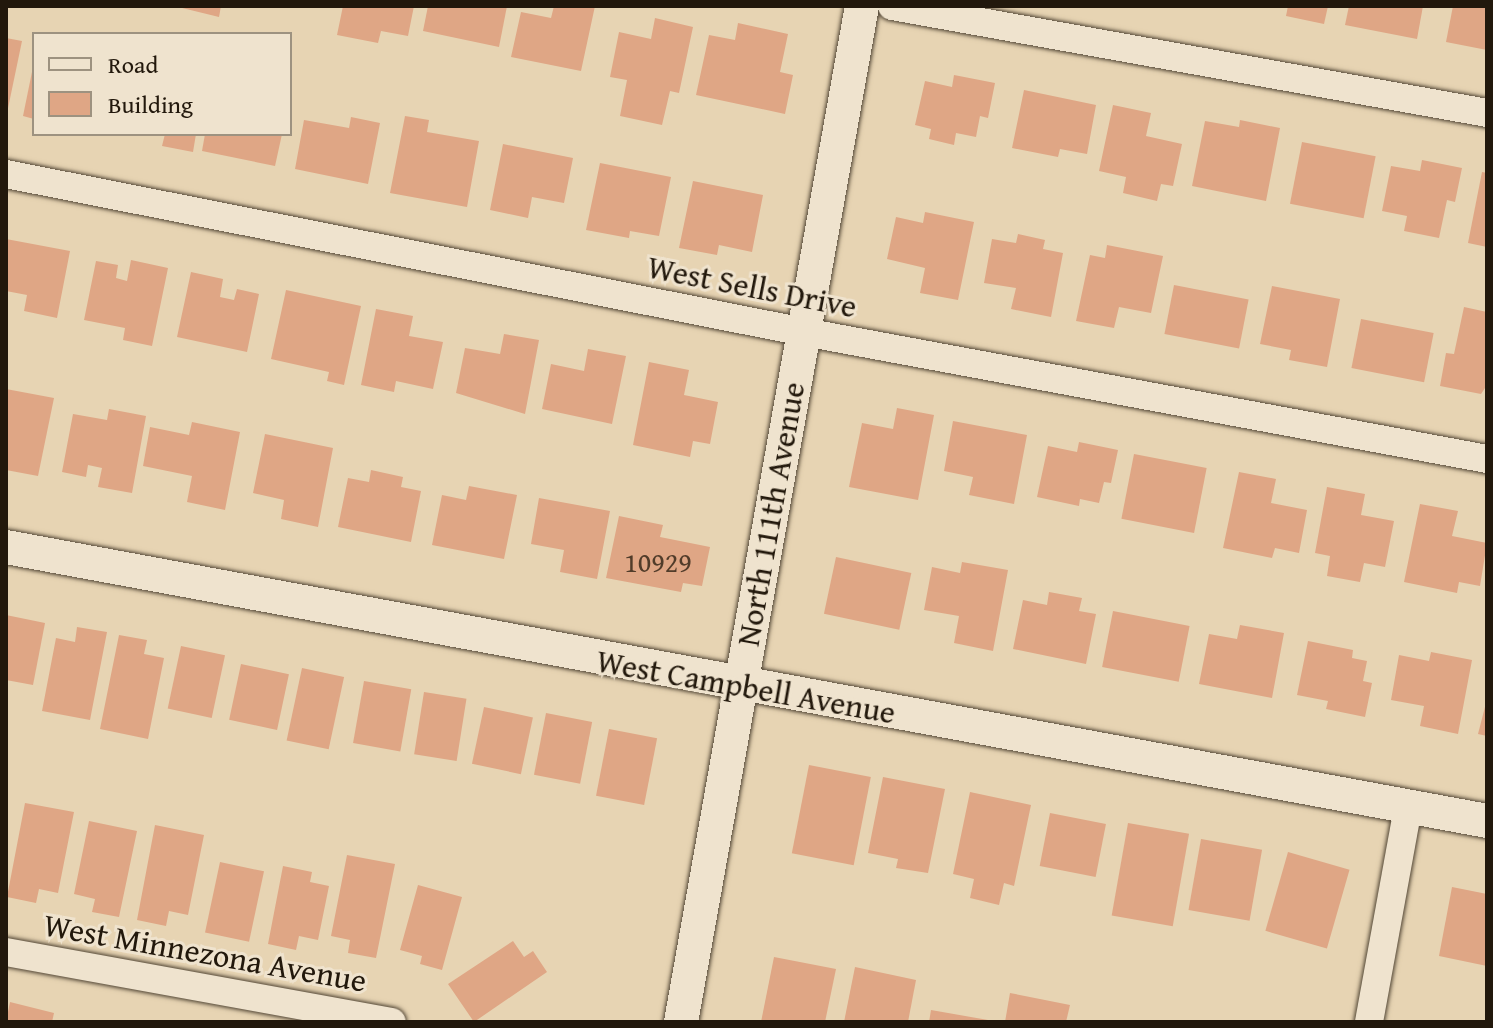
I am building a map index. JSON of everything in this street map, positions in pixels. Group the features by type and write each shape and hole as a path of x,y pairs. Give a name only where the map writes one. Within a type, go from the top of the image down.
{"street":[{"name":"North 111th Avenue","path":"681,1022 862,6"},
{"path":"892,6 1487,113"},
{"name":"West Sells Drive","path":"6,174 804,332 1487,459"},
{"name":"West Campbell Avenue","path":"6,547 740,686 1487,821"},
{"path":"1369,1022 1408,807"},
{"name":"West Minnezona Avenue","path":"6,952 392,1022"}],"building":[{"path":"174,6 221,6 219,17"},
{"path":"343,6 414,6 408,36 381,31 378,43 337,35"},
{"path":"428,6 507,6 499,47 423,31"},
{"path":"554,6 595,6 581,71 511,57 521,12 551,18"},
{"path":"1288,6 1328,6 1324,24 1286,16"},
{"path":"1349,6 1423,6 1417,39 1345,25"},
{"path":"1453,6 1487,6 1487,50 1446,42"},
{"path":"655,18 693,27 679,93 670,91 662,125 620,116 627,80 610,77 619,32 651,39"},
{"path":"738,23 788,34 780,72 793,75 785,114 696,95 709,35 735,40"},
{"path":"6,38 22,41 7,113 6,113"},
{"path":"32,72 32,118 23,116"},
{"path":"954,75 995,83 988,118 980,116 976,137 956,133 954,145 929,139 931,129 915,125 925,81 952,87"},
{"path":"1024,90 1096,105 1087,154 1060,149 1058,157 1012,148"},
{"path":"1113,105 1151,113 1146,136 1182,144 1173,186 1161,184 1157,201 1123,193 1126,177 1099,171"},
{"path":"405,116 429,120 427,132 479,141 467,207 390,193"},
{"path":"351,117 380,123 368,184 295,169 304,120 349,128"},
{"path":"1240,120 1280,128 1266,201 1192,186 1205,121 1239,127"},
{"path":"164,136 196,136 193,152 162,146"},
{"path":"205,136 282,136 275,166 202,151"},
{"path":"1302,142 1376,156 1364,218 1290,204"},
{"path":"503,144 573,158 564,203 532,197 528,218 490,210"},
{"path":"1422,160 1462,168 1455,202 1447,200 1439,238 1404,231 1407,216 1382,211 1391,166 1420,171"},
{"path":"600,163 671,177 659,236 630,231 629,238 586,230"},
{"path":"1482,172 1487,173 1487,247 1468,243"},
{"path":"693,181 763,195 752,252 719,245 717,255 679,248"},
{"path":"925,212 974,222 958,300 920,293 925,268 887,259 896,217 923,223"},
{"path":"1018,234 1045,240 1043,249 1063,253 1051,317 1011,309 1016,288 984,283 992,239 1016,243"},
{"path":"6,239 70,251 57,318 24,311 27,295 6,291"},
{"path":"1107,245 1163,256 1151,313 1119,307 1114,328 1076,321 1090,255 1105,258"},
{"path":"131,260 168,268 152,346 123,340 125,328 84,320 96,261 118,265 116,278 127,281"},
{"path":"191,272 223,279 220,297 234,300 237,289 259,294 247,352 177,337"},
{"path":"1174,285 1249,300 1239,349 1164,334"},
{"path":"1272,286 1340,299 1327,367 1289,360 1291,350 1260,344"},
{"path":"286,290 361,306 344,385 327,381 329,372 271,359"},
{"path":"1464,307 1487,312 1487,385 1481,394 1440,386 1446,353 1454,354"},
{"path":"376,309 413,316 409,336 443,342 433,389 396,381 394,392 361,385"},
{"path":"1361,319 1434,333 1424,382 1351,368"},
{"path":"504,334 539,340 525,414 456,393 465,348 500,354"},
{"path":"588,349 626,356 612,424 542,409 551,364 584,371"},
{"path":"649,362 689,370 684,395 718,402 710,444 693,441 690,457 633,445"},
{"path":"6,389 54,398 38,476 6,470"},
{"path":"897,408 934,415 918,500 849,487 862,423 893,429"},
{"path":"109,409 146,416 132,493 98,487 102,468 88,465 86,477 62,472 73,414 107,420"},
{"path":"953,421 1027,435 1014,504 969,495 973,477 944,471"},
{"path":"192,422 240,432 225,510 187,502 192,476 143,466 150,427 189,435"},
{"path":"265,434 333,448 318,527 281,519 284,500 253,493"},
{"path":"1079,442 1118,450 1111,483 1104,482 1099,503 1080,499 1079,506 1037,497 1048,446 1077,452"},
{"path":"1134,454 1207,468 1194,533 1121,519"},
{"path":"371,470 403,477 401,487 421,491 411,542 338,527 348,478 369,482"},
{"path":"1239,472 1276,479 1271,503 1307,510 1299,553 1275,548 1272,558 1223,548"},
{"path":"469,486 517,495 504,559 432,545 442,495 466,500"},
{"path":"1327,487 1365,494 1361,515 1394,521 1385,567 1364,563 1360,582 1327,576 1330,556 1315,553"},
{"path":"539,498 610,511 597,579 560,572 564,550 531,544"},
{"path":"1420,504 1458,511 1452,536 1487,543 1480,586 1459,582 1457,593 1404,582"},
{"path":"619,516 663,525 660,537 710,547 702,586 683,583 681,592 606,578"},
{"path":"836,557 911,573 899,630 824,614"},
{"path":"962,562 1008,570 993,651 954,643 959,616 924,610 932,567 960,573"},
{"path":"1049,592 1082,598 1079,611 1096,614 1086,664 1013,649 1023,600 1047,605"},
{"path":"1113,611 1190,626 1179,682 1102,667"},
{"path":"6,615 45,623 33,685 6,680"},
{"path":"1240,625 1284,633 1272,698 1199,684 1209,634 1237,639"},
{"path":"77,627 107,632 90,720 42,711 56,638 75,642"},
{"path":"119,635 147,640 144,654 164,658 148,739 100,729"},
{"path":"1308,641 1353,650 1352,658 1367,661 1363,681 1372,683 1365,717 1326,709 1328,701 1297,695"},
{"path":"181,646 225,655 212,718 168,709"},
{"path":"1431,652 1472,660 1458,734 1420,726 1424,706 1391,700 1399,655 1429,661"},
{"path":"241,664 289,674 277,730 229,720"},
{"path":"302,668 344,677 329,749 287,740"},
{"path":"364,681 411,689 400,751 353,743"},
{"path":"424,692 466,699 457,761 414,754"},
{"path":"1487,699 1487,736 1478,734"},
{"path":"484,707 533,717 521,774 472,764"},
{"path":"546,713 592,722 580,784 534,775"},
{"path":"609,729 657,738 644,805 596,796"},
{"path":"809,765 871,777 854,865 792,853"},
{"path":"883,777 945,789 928,873 896,868 898,859 868,853"},
{"path":"970,792 1031,805 1014,886 1004,883 999,905 970,898 974,879 953,874"},
{"path":"25,803 74,812 58,893 39,889 36,903 7,897"},
{"path":"1050,813 1106,824 1096,877 1040,866"},
{"path":"89,821 137,831 119,917 92,912 95,899 74,894"},
{"path":"1128,823 1189,834 1173,926 1112,916"},
{"path":"155,825 204,835 188,915 169,911 166,926 137,920"},
{"path":"1201,839 1262,850 1250,921 1188,910"},
{"path":"1288,852 1350,870 1327,948 1265,931"},
{"path":"347,855 395,864 376,958 348,953 350,940 331,936"},
{"path":"220,862 264,871 249,942 205,932"},
{"path":"283,866 312,872 310,882 329,886 318,940 299,936 296,950 268,944"},
{"path":"418,885 462,897 442,970 420,964 422,956 400,950"},
{"path":"1452,887 1487,894 1487,966 1439,956"},
{"path":"513,941 524,957 533,951 547,972 474,1022 448,984"},
{"path":"774,957 836,969 825,1022 761,1022"},
{"path":"855,967 916,980 908,1022 844,1022"},
{"path":"1010,993 1070,1005 1066,1022 1005,1022"},
{"path":"10,1002 54,1013 52,1022 6,1022"},
{"path":"931,1010 988,1020 988,1022 929,1022"}]}
